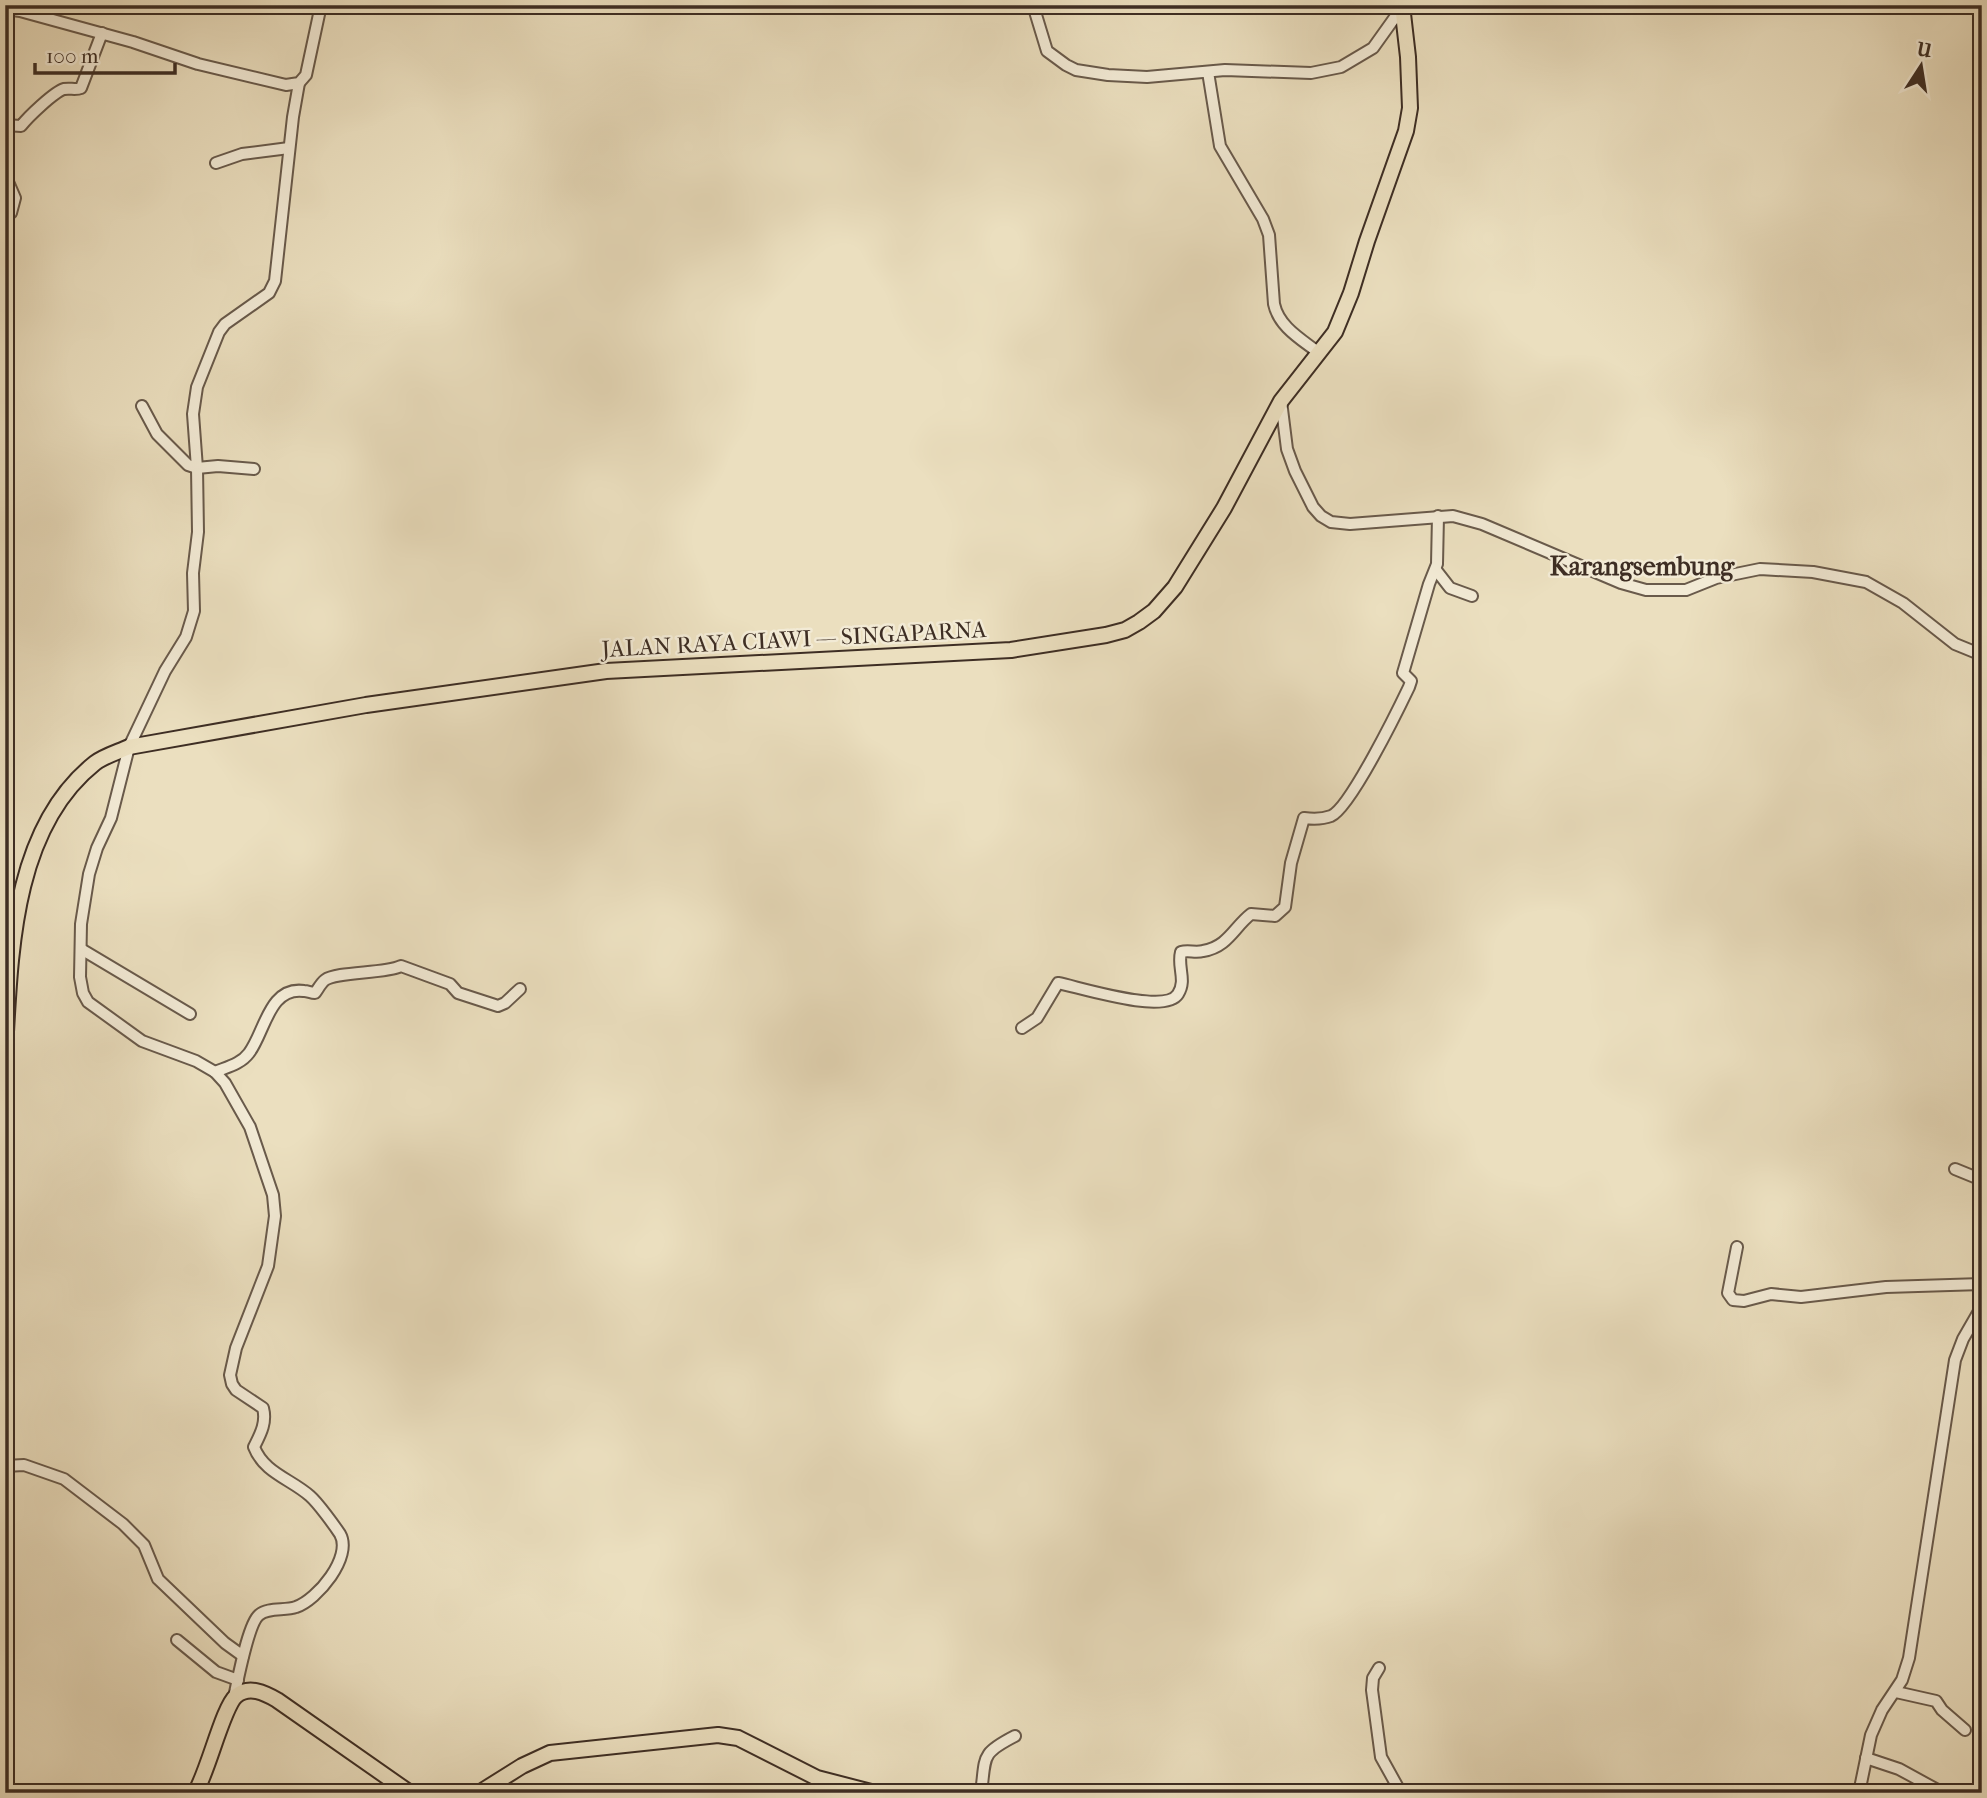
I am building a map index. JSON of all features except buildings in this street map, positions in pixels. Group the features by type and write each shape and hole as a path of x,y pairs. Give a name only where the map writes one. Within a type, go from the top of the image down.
{"main road":[{"name":"JALAN RAYA CIAWI — SINGAPARNA","path":"5,1069 12,950 22,891 40,836 61,799 82,776 97,762 129,747 366,705 606,671 1011,650 1125,630 1154,611 1175,587 1224,508 1281,401 1335,332 1406,131 1410,108 1403,6"},
{"path":"195,1793 210,1760 228,1707 234,1697 248,1690 266,1693 410,1793"},
{"path":"479,1793 522,1766 551,1753 724,1735 738,1738 817,1778 875,1793"}],"street":[{"path":"234,1697 243,1656 259,1615 266,1611 301,1605 318,1593 336,1567 342,1552 341,1539 313,1499 280,1477 260,1459 254,1447 262,1431 263,1408 236,1390 231,1380 236,1348 268,1266 275,1204 250,1127 225,1083 215,1072 142,1041 96,1010 83,993 80,977 81,924 89,874 111,818 129,747 151,698 191,625 198,533 193,414 197,387 214,341 225,324 269,293 275,281 289,148 299,83 306,75 321,5"},
{"path":"1033,5 1047,51 1066,65 1076,69 1147,77 1208,72 1311,73 1341,67 1373,48 1403,6"},
{"path":"5,9 133,41 198,64 279,85 299,83"},
{"path":"5,125 21,126 59,92 65,89 81,89 102,33"},
{"path":"1208,72 1220,146 1263,219 1269,235 1276,311 1284,325 1319,353"},
{"path":"216,163 242,154 289,148"},
{"path":"5,174 15,198 11,213"},
{"path":"1281,401 1287,449 1295,471 1313,507 1331,522 1350,524 1453,516 1482,524 1621,583 1646,590 1686,590 1716,578 1760,569 1813,572 1866,582 1903,603 1955,644 1982,655"},
{"path":"142,406 157,433 188,465 197,468 218,466 254,469"},
{"path":"1022,1028 1037,1018 1058,983 1125,999 1155,1002 1173,999 1182,982 1179,962 1181,953 1203,951 1219,945 1232,936 1251,914 1275,916 1282,911 1287,903 1291,863 1304,818 1329,817 1336,812 1364,773 1409,687 1411,681 1403,672 1429,584 1436,570 1438,516"},
{"path":"1436,570 1450,587 1472,596"},
{"path":"81,948 190,1014"},
{"path":"215,1072 242,1060 250,1052 279,997 304,990 315,993 330,977 377,970 392,971 401,966 450,984 465,996 498,1006 520,989"},
{"path":"1955,1170 1982,1180"},
{"path":"1737,1247 1728,1293 1733,1300 1744,1301 1770,1294 1801,1297 1886,1287 1982,1284"},
{"path":"1860,1793 1871,1735 1882,1710 1896,1692 1909,1658 1955,1360 1963,1339 1982,1306"},
{"path":"5,1466 24,1465 64,1479 122,1524 144,1545 158,1579 225,1643 243,1656"},
{"path":"177,1640 216,1672 238,1681"},
{"path":"1379,1668 1373,1678 1372,1690 1381,1757 1401,1793"},
{"path":"1896,1692 1936,1701 1942,1710 1965,1730"},
{"path":"981,1793 985,1760 989,1752 1015,1736"},
{"path":"1866,1758 1899,1769 1943,1793"}],"district":[{"name":"Karangsembung","path":"1642,566"}]}
